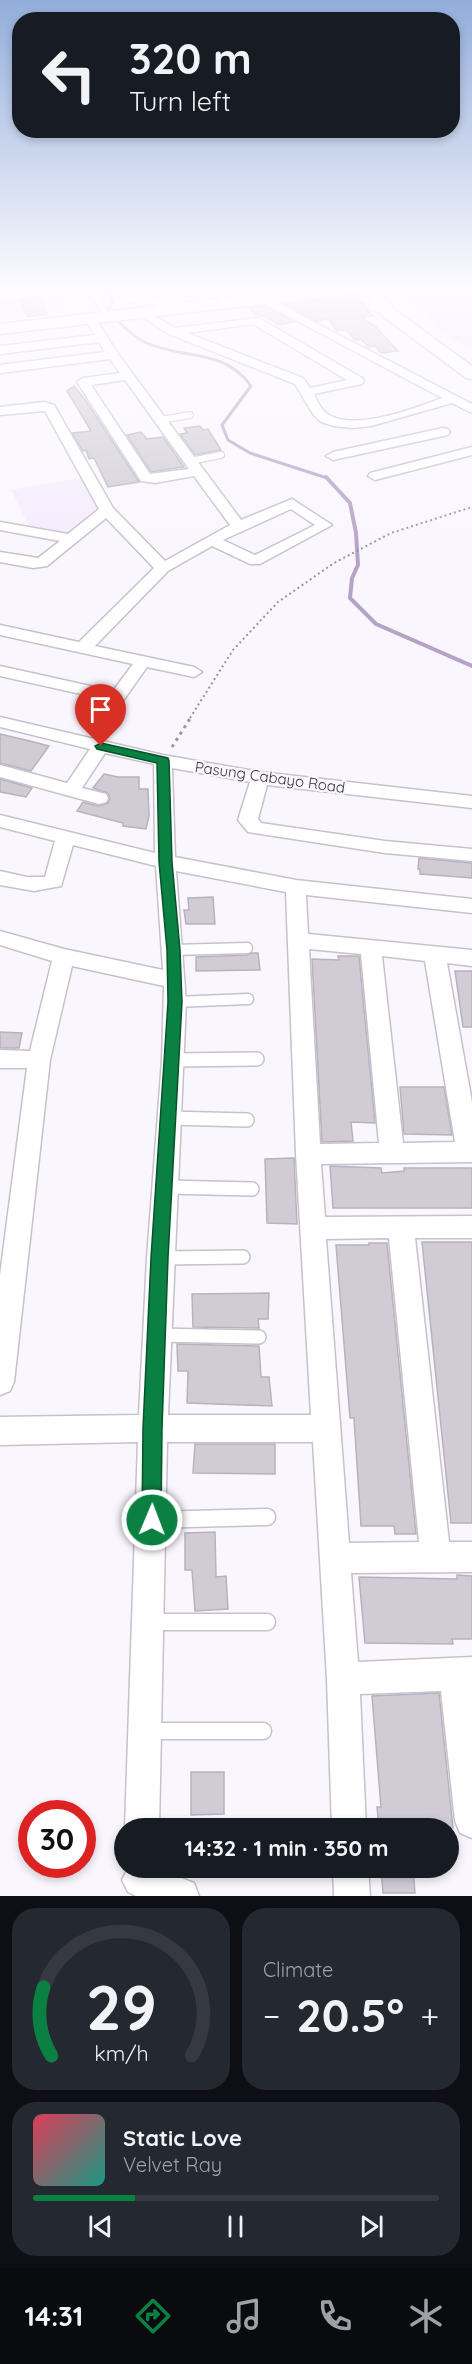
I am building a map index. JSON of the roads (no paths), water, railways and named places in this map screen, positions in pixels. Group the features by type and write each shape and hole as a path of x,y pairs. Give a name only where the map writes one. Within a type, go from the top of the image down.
{"street":[{"path":"124,376 83,382 146,478 154,479 194,466"},
{"path":"128,376 238,526"},
{"path":"287,376 299,381 308,392 315,410 327,419 340,423 355,424 417,411 453,399"},
{"path":"308,392 358,381 350,376"},
{"path":"412,376 472,409"},
{"path":"0,411 44,406 50,408 108,510 163,568"},
{"path":"333,456 443,432 417,411"},
{"path":"375,476 472,451"},
{"path":"84,647 163,568 238,526 292,503 324,525 255,561 213,541"},
{"path":"0,556 42,563 108,510"},
{"path":"0,526 72,539"},
{"path":"0,630 194,672"},
{"path":"0,671 117,696 144,660"},
{"name":"Pasung Cabayo Road","path":"0,722 163,761 260,778 472,802"},
{"path":"72,789 101,746"},
{"path":"141,1818 160,1258 173,1060 173,950 165,862 163,761"},
{"path":"0,771 99,798"},
{"path":"260,778 248,820 255,828 385,847 472,855"},
{"path":"0,821 165,862 296,887 472,906"},
{"path":"0,878 33,886 42,886 54,881 65,838"},
{"path":"296,887 308,1154 343,1679 349,1818"},
{"path":"0,938 174,991"},
{"path":"298,940 472,958"},
{"path":"371,949 392,1153"},
{"path":"308,1154 470,1152 435,955"},
{"path":"0,1382 39,1060 64,957"},
{"path":"0,1059 39,1060"},
{"path":"313,1228 472,1227"},
{"path":"401,1228 436,1558"},
{"path":"0,1431 153,1428 327,1429"},
{"path":"334,1558 472,1557"},
{"path":"343,1679 464,1673 472,1821"},
{"path":"351,1878 352,1896"},
{"path":"140,1881 181,1896"}],"lane":[{"path":"160,420 190,415"},
{"path":"194,466 221,455"},
{"path":"173,950 247,948"},
{"path":"174,991 248,999"},
{"path":"173,1060 257,1059"},
{"path":"168,1118 247,1120"},
{"path":"164,1187 252,1189"},
{"path":"160,1258 243,1257"},
{"path":"157,1335 259,1337"},
{"path":"152,1520 267,1517"},
{"path":"148,1622 267,1622"},
{"path":"145,1731 263,1731"}],"waterway":[{"path":"242,376 251,386 222,425 228,440 250,453 327,478"},
{"path":"327,478 350,503 356,533 358,565 352,578 350,598 376,624 472,666"}]}
